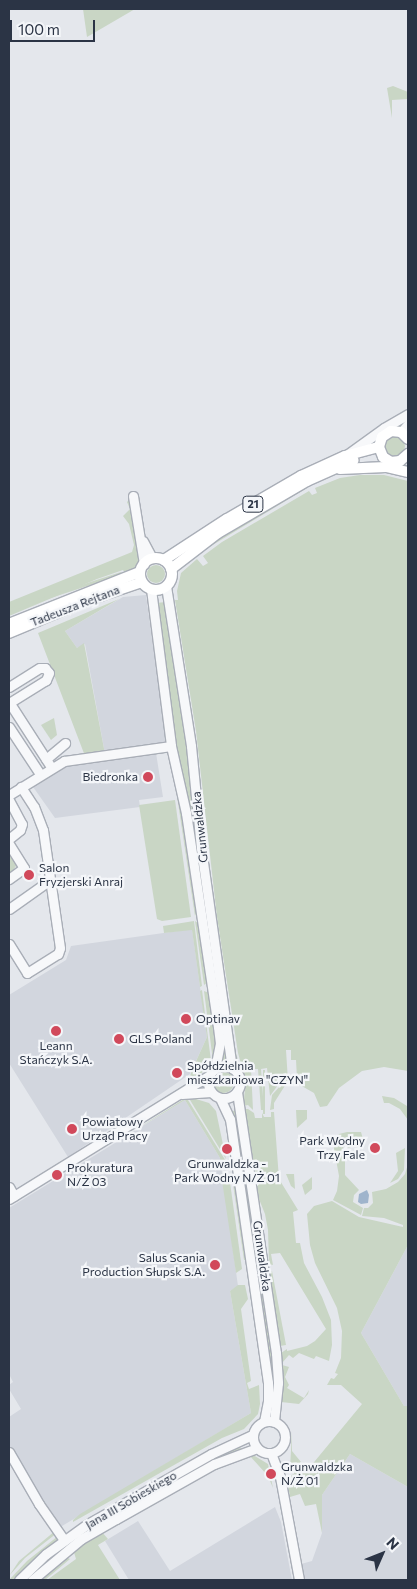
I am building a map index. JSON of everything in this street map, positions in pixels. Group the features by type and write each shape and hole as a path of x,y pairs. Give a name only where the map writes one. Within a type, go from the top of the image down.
{"main road":[{"name":"21","path":"168,565 218,533 307,481 380,450 386,434 406,436"},
{"name":"21","path":"168,565 219,524 301,476 345,456 380,450"},
{"path":"380,450 391,462 407,458"},
{"name":"21","path":"334,469 386,467 408,472"},
{"path":"168,565 171,578 166,586 156,590 146,573 168,565"},
{"name":"Tadeusza Rejtana","path":"9,624 146,573"},
{"name":"Tadeusza Rejtana","path":"9,633 146,573"}],"street":[{"path":"345,456 408,414"},
{"path":"406,436 408,424"},
{"name":"Grunwaldzka","path":"133,496 138,529 147,551 146,573 171,746 186,813 218,1027 220,1044 215,1068"},
{"name":"Grunwaldzka","path":"166,586 191,746 201,848 232,1068"},
{"path":"9,687 40,668 45,668 49,671 50,676 46,680 9,703 46,759 45,771"},
{"path":"9,727 45,771"},
{"path":"46,759 65,743"},
{"path":"9,795 45,771 70,759 171,746"},
{"path":"9,944 27,973 59,952 60,946 41,823 21,786"},
{"path":"9,800 22,822 20,830 9,839"},
{"path":"9,844 24,868 9,879"},
{"path":"9,909 50,880"},
{"path":"9,1187 12,1198 208,1076 215,1068 221,1066 232,1068 240,1079 237,1092 232,1096 220,1098 211,1092 207,1081 208,1076"},
{"path":"179,1094 211,1092"},
{"name":"Grunwaldzka","path":"237,1092 276,1352 278,1383 274,1422"},
{"name":"Grunwaldzka","path":"220,1098 230,1119 266,1373 268,1398 264,1422"},
{"path":"280,1478 282,1446 285,1439 284,1431 274,1422 264,1422 256,1427 252,1436 256,1448 271,1453 282,1446"},
{"name":"Jana III Sobieskiego","path":"19,1580 64,1540 86,1525 198,1462 252,1436"},
{"name":"Jana III Sobieskiego","path":"32,1580 82,1539 214,1464 256,1448"},
{"path":"9,1452 39,1504 64,1540"},
{"path":"271,1453 280,1478 299,1580"}],"shaded area":[{"path":"146,595 167,744 105,754 85,644 77,648 65,631 123,597"},
{"path":"156,753 163,797 139,800 140,807 55,818 31,784 66,763"},
{"path":"192,929 207,1037 190,1074 68,1157 9,1063 9,995 66,960 71,946"},
{"path":"185,1100 220,1158 238,1286 230,1291 251,1413 57,1529 9,1449 9,1417 21,1409 9,1389 9,1385 13,1382 9,1374 9,1208"},
{"path":"408,1245 408,1406 404,1406 361,1333"},
{"path":"350,1454 408,1487 408,1580 303,1580 301,1564 312,1561 322,1533 322,1495"},
{"path":"275,1507 281,1522 292,1580 129,1580 105,1541 138,1521 170,1571"}],"green space":[{"path":"83,9 135,9 87,37"},
{"path":"393,86 408,92 408,99 392,100 392,118 387,88"},
{"path":"395,436 402,439 405,446 402,453 395,456 388,453 385,446 388,439"},
{"path":"360,475 384,475 408,481 408,1071 384,1067 362,1071 339,1088 327,1106 320,1107 314,1093 293,1081 297,1078 296,1060 291,1060 291,1050 286,1050 288,1081 278,1085 270,1096 267,1068 261,1069 264,1110 261,1110 258,1069 251,1069 253,1110 248,1105 243,1106 246,1082 238,1053 217,917 196,731 175,600 178,600 177,591 181,573 197,559 203,566 208,563 203,556 222,542 309,491 312,495 317,493 315,488 340,478"},
{"path":"304,487 307,488 201,552 205,546"},
{"path":"129,500 140,565 138,568 125,573 123,570 97,579 9,616 9,602 132,552 134,545 129,524 123,516 130,509 127,502"},
{"path":"152,565 160,565 165,570 163,581 152,583 147,578 147,570"},
{"path":"121,572 122,575 9,612 9,608"},
{"path":"119,599 65,631 77,648 84,643 105,754 85,756 38,633"},
{"path":"172,601 192,720 207,865 223,973 236,1053 244,1080 236,1064 233,1048 212,909"},
{"path":"166,602 184,721 228,1062 220,1062 156,603"},
{"path":"54,718 57,735 51,740 41,725"},
{"path":"177,796 182,812 197,912 195,916"},
{"path":"175,800 191,917 162,921 157,919 139,805"},
{"path":"9,846 18,863 9,876"},
{"path":"194,921 202,986 200,987 192,930 164,933 163,926"},
{"path":"195,921 198,923 208,982 204,985"},
{"path":"202,990 211,1061 204,1071 192,1080 190,1076 192,1070 207,1037 200,991"},
{"path":"204,991 209,993 216,1043 213,1061"},
{"path":"263,1070 265,1070 265,1114 263,1114"},
{"path":"223,1071 231,1074 234,1082 231,1090 223,1093 215,1090 212,1082 215,1074"},
{"path":"244,1080 243,1102 241,1096"},
{"path":"286,1084 274,1103 274,1109 270,1110 272,1095 281,1085"},
{"path":"382,1096 394,1098 407,1106 408,1120 400,1109 389,1103 384,1103"},
{"path":"184,1099 188,1100 227,1163 226,1168 221,1169 220,1158 185,1100 132,1132"},
{"path":"196,1099 209,1103 216,1111 226,1159 190,1100"},
{"path":"245,1109 254,1113 255,1118 262,1118 262,1113 264,1117 271,1117 271,1112 274,1112 279,1179 298,1210 293,1212 296,1243 300,1243 304,1263 322,1297 331,1320 332,1345 329,1361 316,1356 314,1359 299,1353 293,1358 289,1355 282,1363 281,1353 287,1349 287,1351 307,1346 315,1341 326,1329 280,1253 271,1254 273,1265 269,1264 268,1230 265,1214 259,1199"},
{"path":"236,1110 260,1259 253,1259 231,1112"},
{"path":"296,1110 307,1110 307,1119 297,1128"},
{"path":"361,1132 363,1139 349,1148 344,1146 341,1152 345,1156 345,1175 359,1190 354,1195 353,1202 363,1208 361,1215 333,1200 337,1191 339,1176 333,1143 339,1134"},
{"path":"405,1148 404,1170 398,1179 390,1183 398,1171 396,1153"},
{"path":"408,1164 408,1245 361,1333 404,1406 408,1406 408,1487 350,1454 322,1495 322,1533 316,1504 305,1506 300,1494 290,1497 287,1479 306,1464 310,1467 362,1404 341,1385 327,1385 331,1378 334,1379 338,1374 335,1373 341,1358 342,1331 337,1308 315,1263 310,1245 307,1214 314,1206 332,1201 359,1217 403,1227 403,1225 384,1218 362,1216 364,1208 368,1208 373,1203 372,1192 386,1189 398,1182 405,1174"},
{"path":"221,1174 229,1175 242,1269 236,1273"},
{"path":"286,1174 294,1174 295,1189 291,1186"},
{"path":"232,1177 235,1181 247,1260 244,1260"},
{"path":"312,1177 312,1189 305,1195 302,1185"},
{"path":"260,1262 275,1366 273,1400 271,1400 254,1263"},
{"path":"272,1271 286,1345 280,1346 270,1273"},
{"path":"238,1285 245,1285 248,1299 241,1309 251,1381 247,1383 249,1389 259,1385 260,1404 258,1414 244,1429 222,1438 73,1522 80,1514 251,1413 230,1291"},
{"path":"282,1365 289,1367 285,1377 289,1385 287,1388 304,1398 309,1390 308,1394 299,1404 281,1402"},
{"path":"292,1431 292,1451 301,1462 290,1469"},
{"path":"239,1445 241,1449 216,1459 43,1565 28,1580 24,1580 74,1536 210,1458"},
{"path":"249,1455 253,1455 268,1464 273,1488 268,1476"},
{"path":"55,1531 57,1533 25,1558 9,1576 19,1561"},
{"path":"101,1531 108,1539 98,1545 120,1580 47,1580 76,1559 73,1549"},
{"path":"58,1536 58,1541 15,1580 9,1580 27,1561"},
{"path":"64,1556 70,1559 45,1580 36,1580"}],"water":[{"path":"367,1190 369,1195 368,1203 361,1204 358,1202 359,1194"}],"place":[{"name":"Biedronka","path":"148,777"},
{"name":"Salon Fryzjerski Anraj","path":"29,875"},
{"name":"Optinav","path":"186,1019"},
{"name":"Leann Stańczyk S.A.","path":"56,1031"},
{"name":"GLS Poland","path":"119,1039"},
{"name":"Spółdzielnia mieszkaniowa \"CZYN\"","path":"177,1073"},
{"name":"Powiatowy Urząd Pracy","path":"72,1129"},
{"name":"Park Wodny Trzy Fale","path":"375,1148"},
{"name":"Grunwaldzka - Park Wodny N/Ż 01","path":"227,1149"},
{"name":"Prokuratura N/Ż 03","path":"57,1175"},
{"name":"Salus Scania Production Słupsk S.A.","path":"215,1265"},
{"name":"Grunwaldzka N/Ż 01","path":"271,1474"}]}
